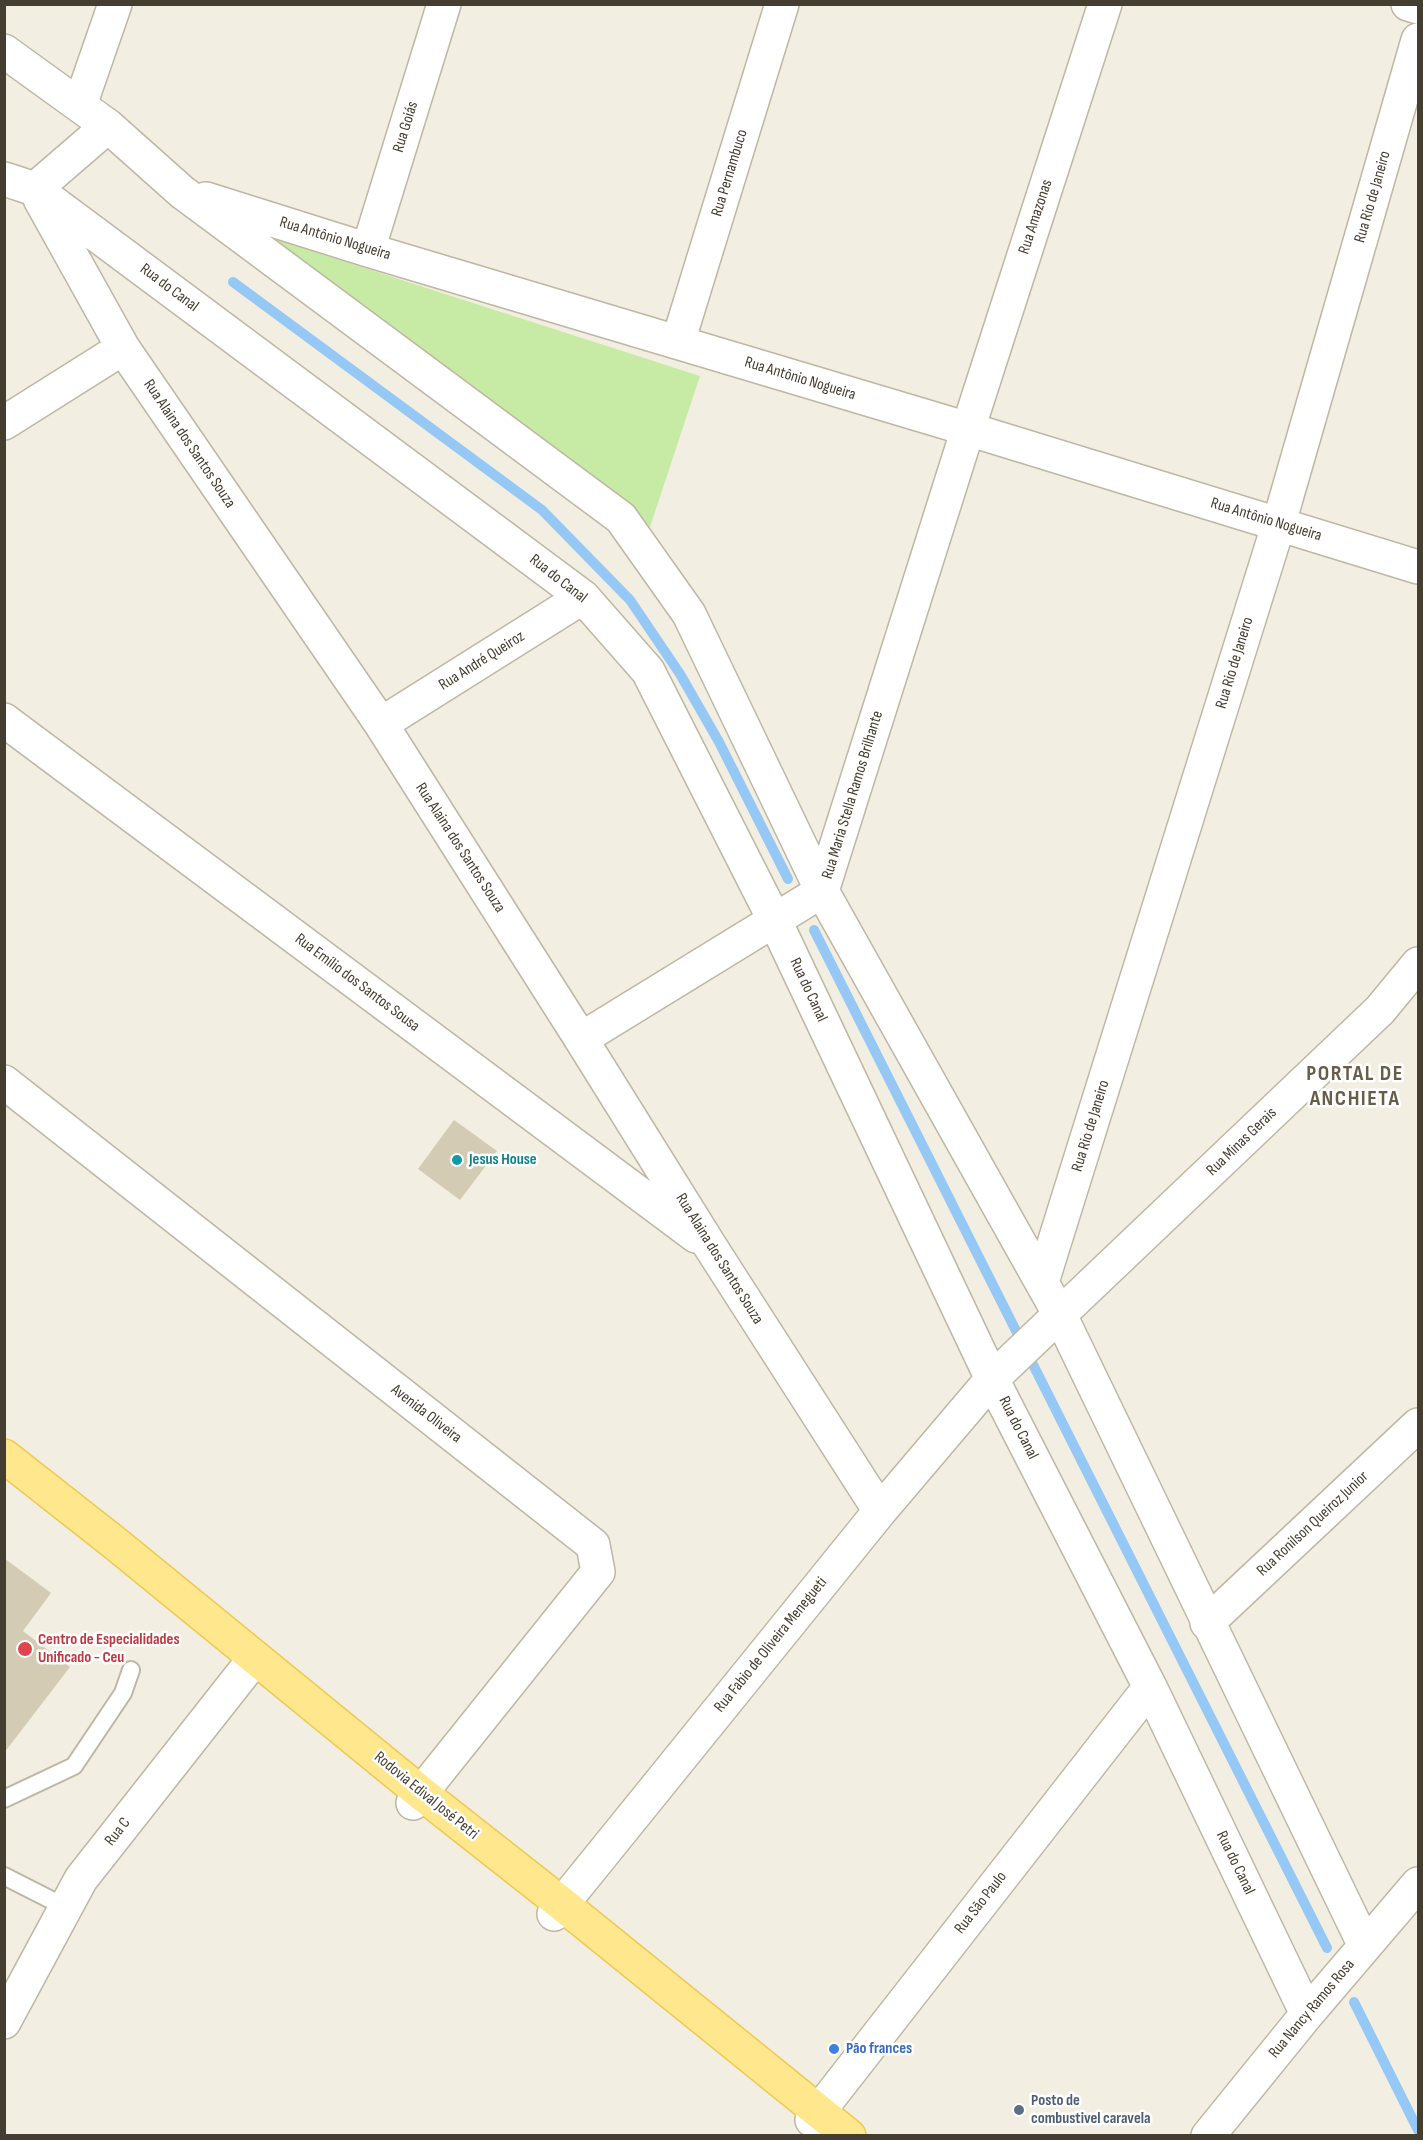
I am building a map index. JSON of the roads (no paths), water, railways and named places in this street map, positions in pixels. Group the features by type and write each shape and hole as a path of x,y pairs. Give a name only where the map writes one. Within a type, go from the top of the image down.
{"main road":[{"name":"Rodovia Edival José Petri","path":"4,1456 125,1551 251,1664"},
{"name":"Rodovia Edival José Petri","path":"4,1476 251,1664 820,2122 849,2136"}],"street":[{"path":"80,105 115,4"},
{"name":"Rua Goiás","path":"368,250 444,4"},
{"name":"Rua Pernambuco","path":"678,342 782,4"},
{"name":"Rua Amazonas","path":"968,429 1105,4"},
{"path":"1408,4 1419,7"},
{"name":"Rua Rio de Janeiro","path":"1042,1282 1279,523 1419,40"},
{"path":"4,51 108,126 182,192 621,518 689,614 822,891 1042,1282 1054,1320 1208,1623 1365,1947"},
{"path":"20,184 108,126"},
{"name":"Rua Alaina dos Santos Souza","path":"20,184 123,348 381,724 880,1511"},
{"name":"Rua do Canal","path":"20,184 584,597 648,671 1002,1370 1150,1687 1307,2014"},
{"name":"Rua Antônio Nogueira","path":"182,192 1419,567"},
{"path":"4,423 123,348"},
{"name":"Rua Maria Stella Ramos Brilhante","path":"581,1038 822,891 968,429"},
{"name":"Rua André Queiroz","path":"381,724 584,597"},
{"name":"Rua Emílio dos Santos Sousa","path":"9,721 710,1246"},
{"name":"Rua Minas Gerais","path":"1002,1370 1380,1010 1419,964"},
{"name":"Avenida Oliveira","path":"4,1082 593,1545 598,1572 417,1798"},
{"name":"Rua Fabio de Oliveira Menegueti","path":"558,1909 880,1511 1002,1370"},
{"name":"Rua Ronilson Queiroz Junior","path":"1208,1623 1419,1425"},
{"name":"Rua C","path":"4,2022 81,1879 251,1664"},
{"name":"Rua São Paulo","path":"820,2122 1150,1687"},
{"name":"Rua Nancy Ramos Rosa","path":"1208,2136 1307,2014 1419,1884"}],"lane":[{"path":"4,1799 74,1766 123,1693 131,1670"},
{"path":"4,1876 65,1907"}],"waterway":[{"path":"233,282 542,510 630,600 680,674 719,742 788,879"},
{"path":"814,930 1327,1948"},
{"path":"1354,2002 1418,2130"}],"place":[{"name":"Jesus House","path":"457,1160"},
{"name":"Centro de Especialidades Unificado - Ceu","path":"25,1649"},
{"name":"Pão frances","path":"834,2049"},
{"name":"Posto de combustivel caravela","path":"1019,2110"}],"district":[{"name":"PORTAL DE ANCHIETA","path":"1355,1086"}]}
